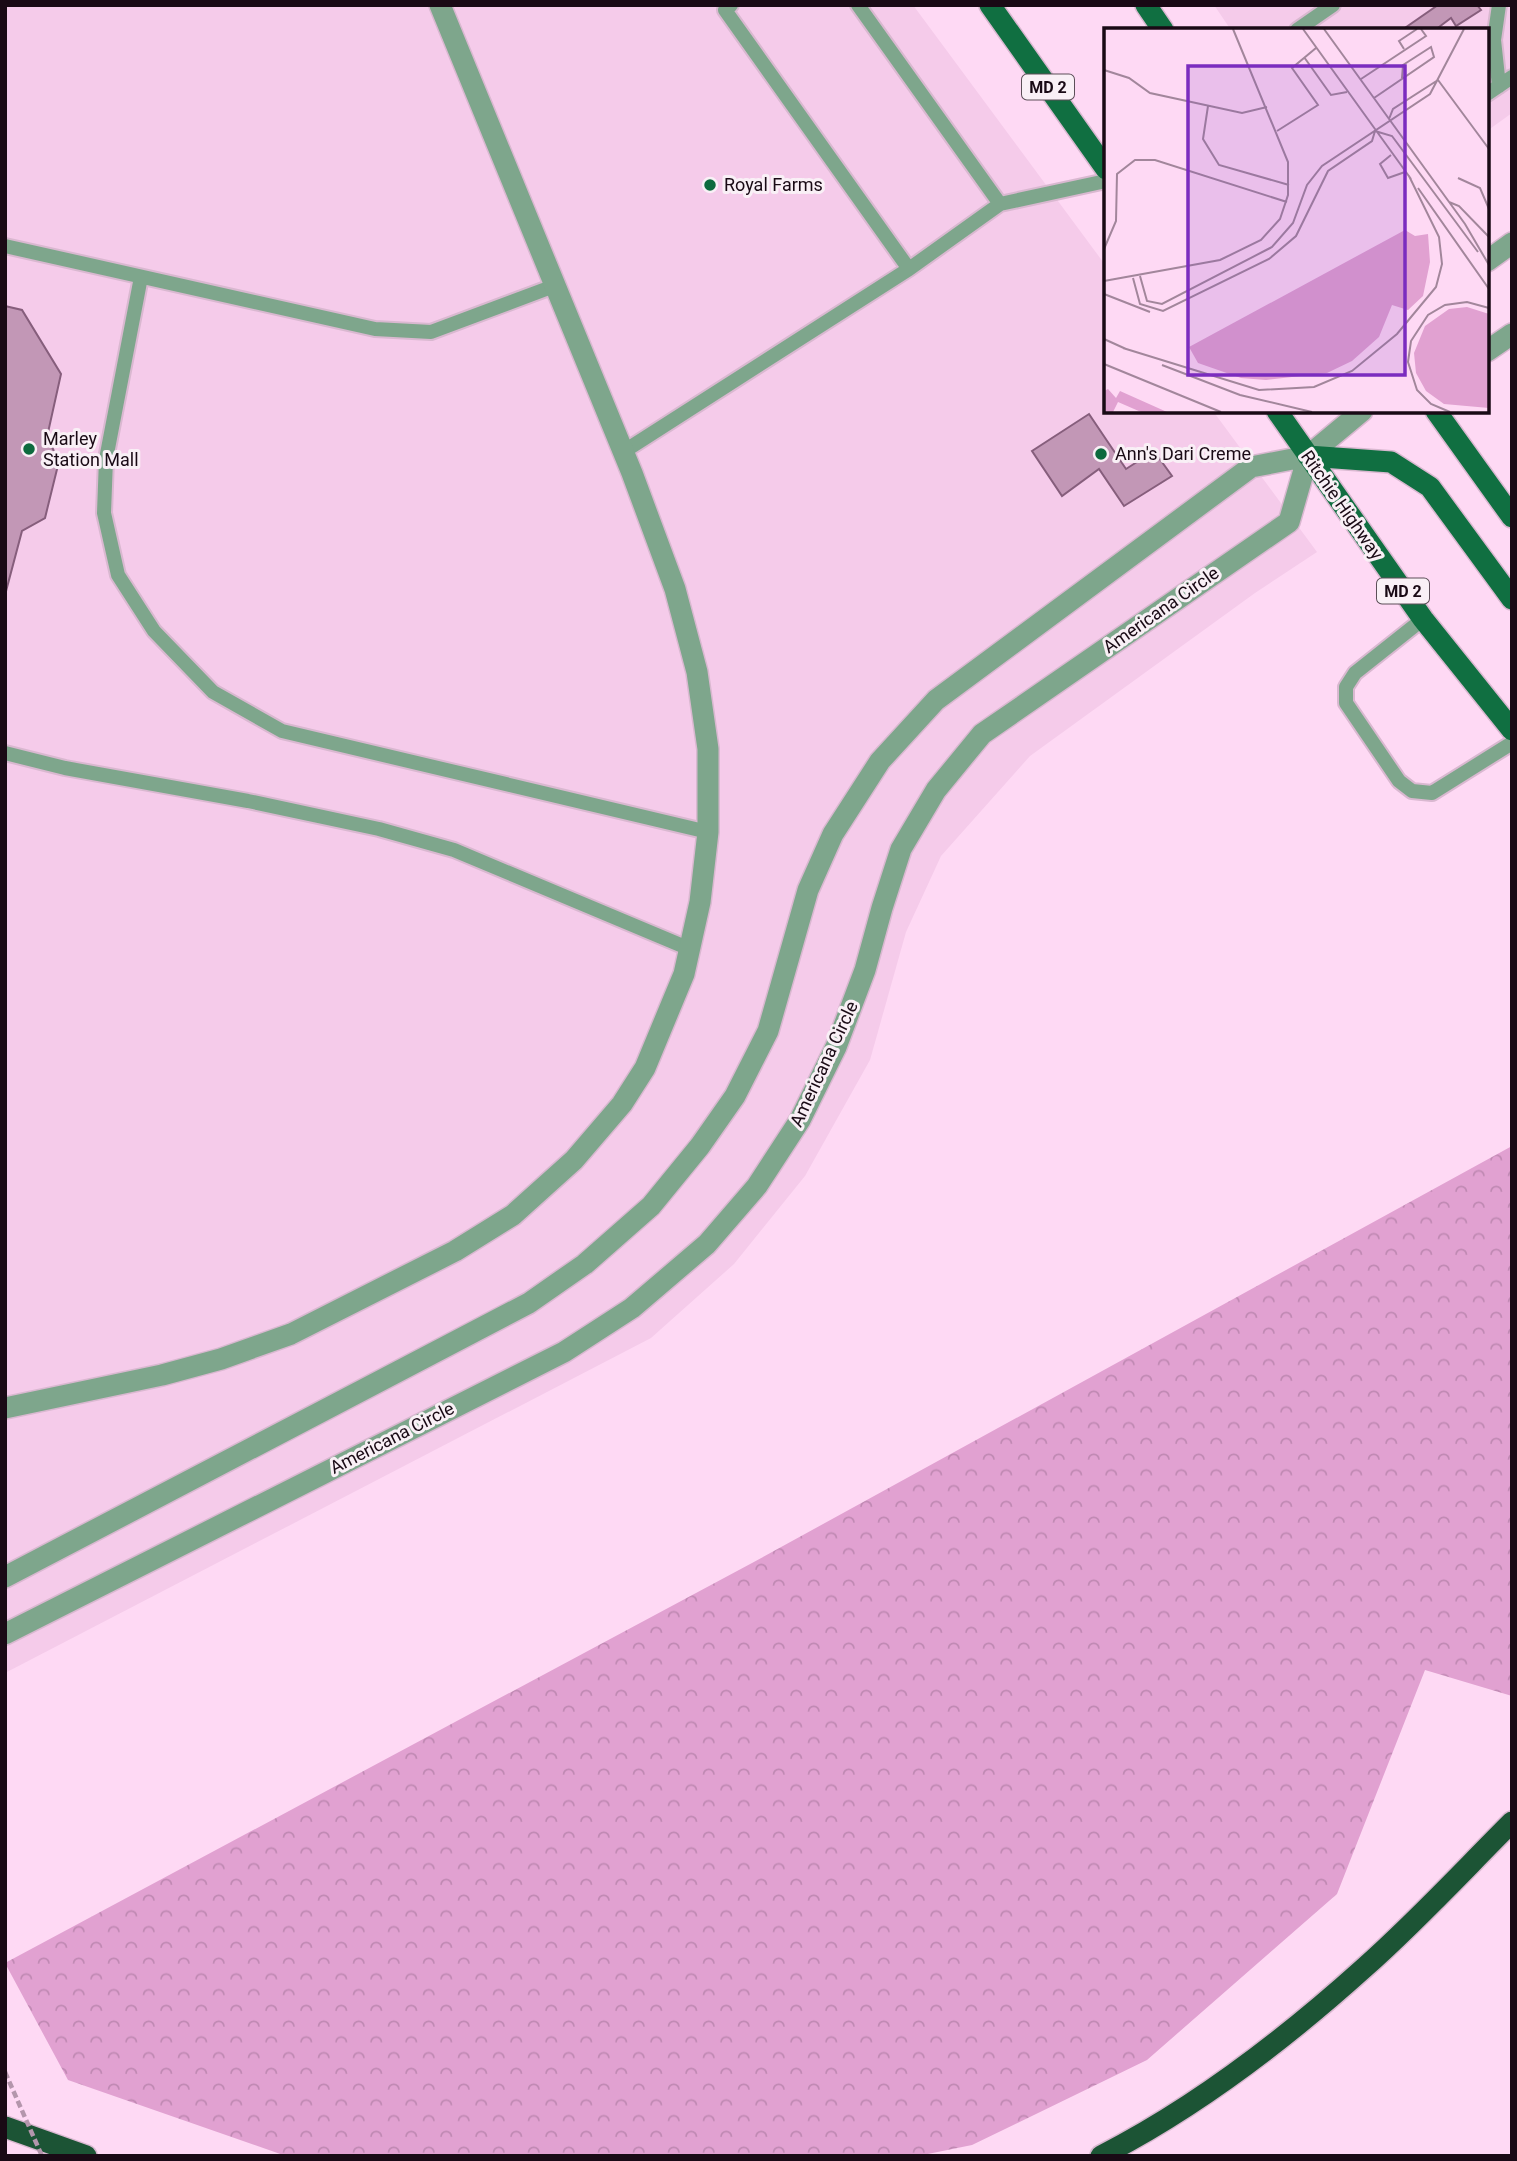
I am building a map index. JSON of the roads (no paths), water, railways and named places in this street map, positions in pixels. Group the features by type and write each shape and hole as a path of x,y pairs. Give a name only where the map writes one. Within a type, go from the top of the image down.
{"highway":[{"path":"1101,2156 1146,2133 1267,2051 1365,1967 1512,1822"},
{"path":"5,2127 86,2156"}],"main road":[{"name":"MD 2","path":"990,5 1104,166"},
{"path":"1146,5 1162,28"},
{"name":"Ritchie Highway","path":"1278,413 1423,619 1512,730"},
{"path":"1437,413 1512,517"},
{"path":"1308,456 1391,462 1430,487 1512,599"}],"street":[{"path":"5,1408 162,1376 221,1359 291,1334 455,1251 513,1214 574,1160 622,1104 645,1068 684,974 700,902 708,832 708,749 697,672 675,589 623,452 440,5"},
{"path":"1489,260 1512,243"},
{"path":"1489,350 1512,334"},
{"path":"5,1577 529,1303 585,1264 651,1206 700,1146 735,1096 768,1031 808,890 833,834 880,761 936,700 1251,467 1308,456 1360,413"},
{"name":"Americana Circle","path":"5,1634 564,1352 632,1308 707,1244 757,1186 800,1120 836,1047 865,971 901,849 936,790 982,734 1290,522 1308,456"}],"lane":[{"path":"732,5 725,10 909,269"},
{"path":"858,5 1000,204"},
{"path":"1300,28 1333,5"},
{"path":"1493,90 1494,40 1499,5"},
{"path":"1493,90 1512,77"},
{"path":"623,452 909,269 1000,204 1104,181"},
{"path":"5,246 375,329 431,332 554,286"},
{"path":"141,276 106,459 104,513 118,575 154,631 213,692 282,731 708,832"},
{"path":"1423,619 1355,673 1346,687 1346,702 1398,782 1412,791 1432,793 1512,743"},
{"path":"5,753 65,768 248,801 379,829 454,850 690,949"}],"place":[{"name":"Royal Farms","path":"710,185"},
{"name":"Marley Station Mall","path":"29,449"},
{"name":"Ann's Dari Creme","path":"1101,454"}]}
